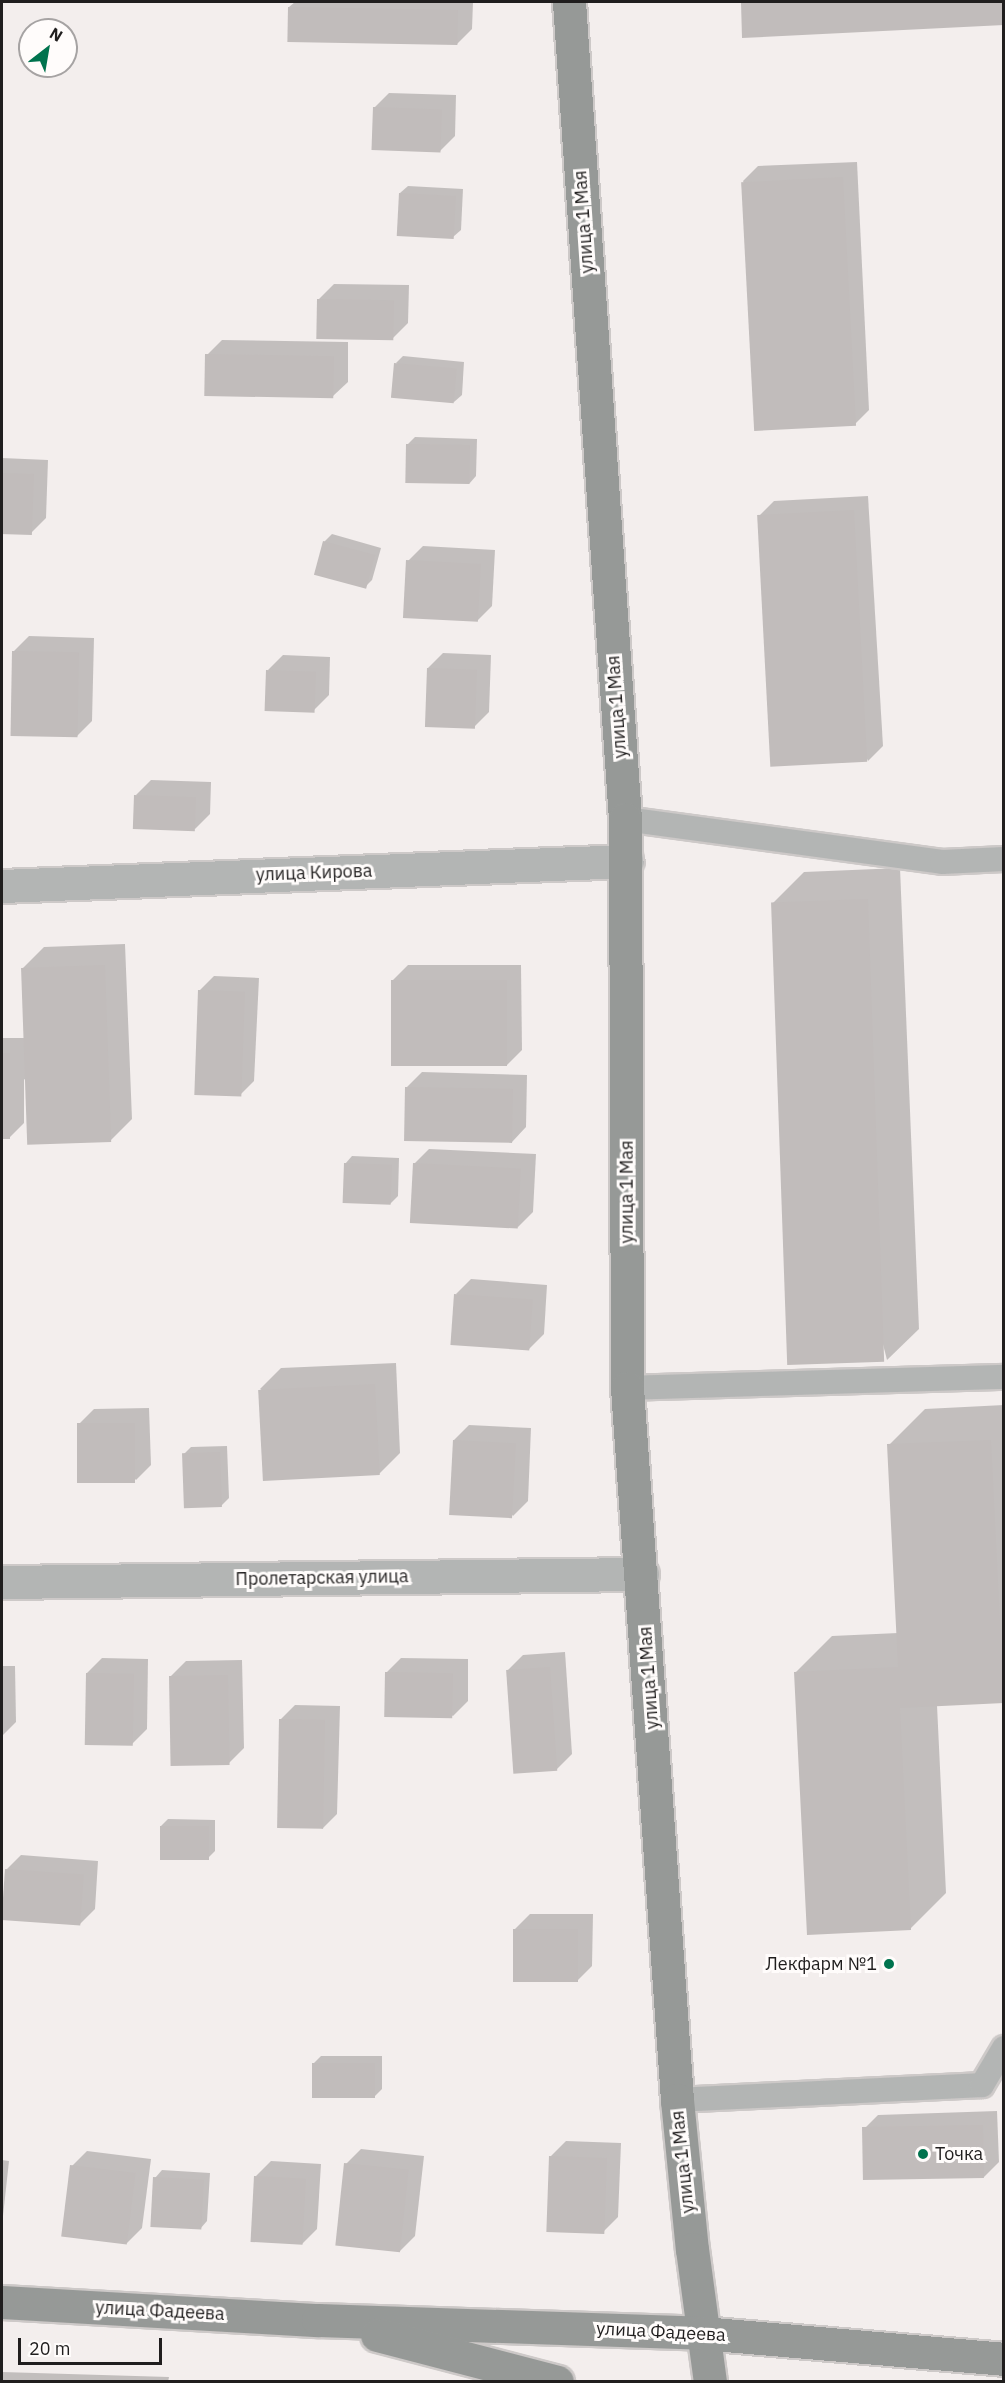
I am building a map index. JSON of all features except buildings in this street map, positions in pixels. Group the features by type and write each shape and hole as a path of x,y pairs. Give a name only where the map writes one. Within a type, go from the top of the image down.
{"street":[{"name":"улица 1 Мая","path":"569,2 625,819 627,1388 642,1574 677,2100 702,2333 710,2382"},
{"name":"улица Кирова","path":"2,886 626,861"},
{"name":"Пролетарская улица","path":"2,1582 642,1574"},
{"name":"улица Фадеева","path":"2,2302 318,2319 702,2333 1004,2359"},
{"name":"улица Фадеева","path":"318,2319 558,2382"}],"lane":[{"path":"625,819 942,862 1004,859"},
{"path":"627,1388 1004,1377"},
{"path":"677,2100 981,2085 1004,2048"}],"place":[{"name":"Лекфарм №1","path":"889,1964"},
{"name":"Точка","path":"923,2154"}]}
